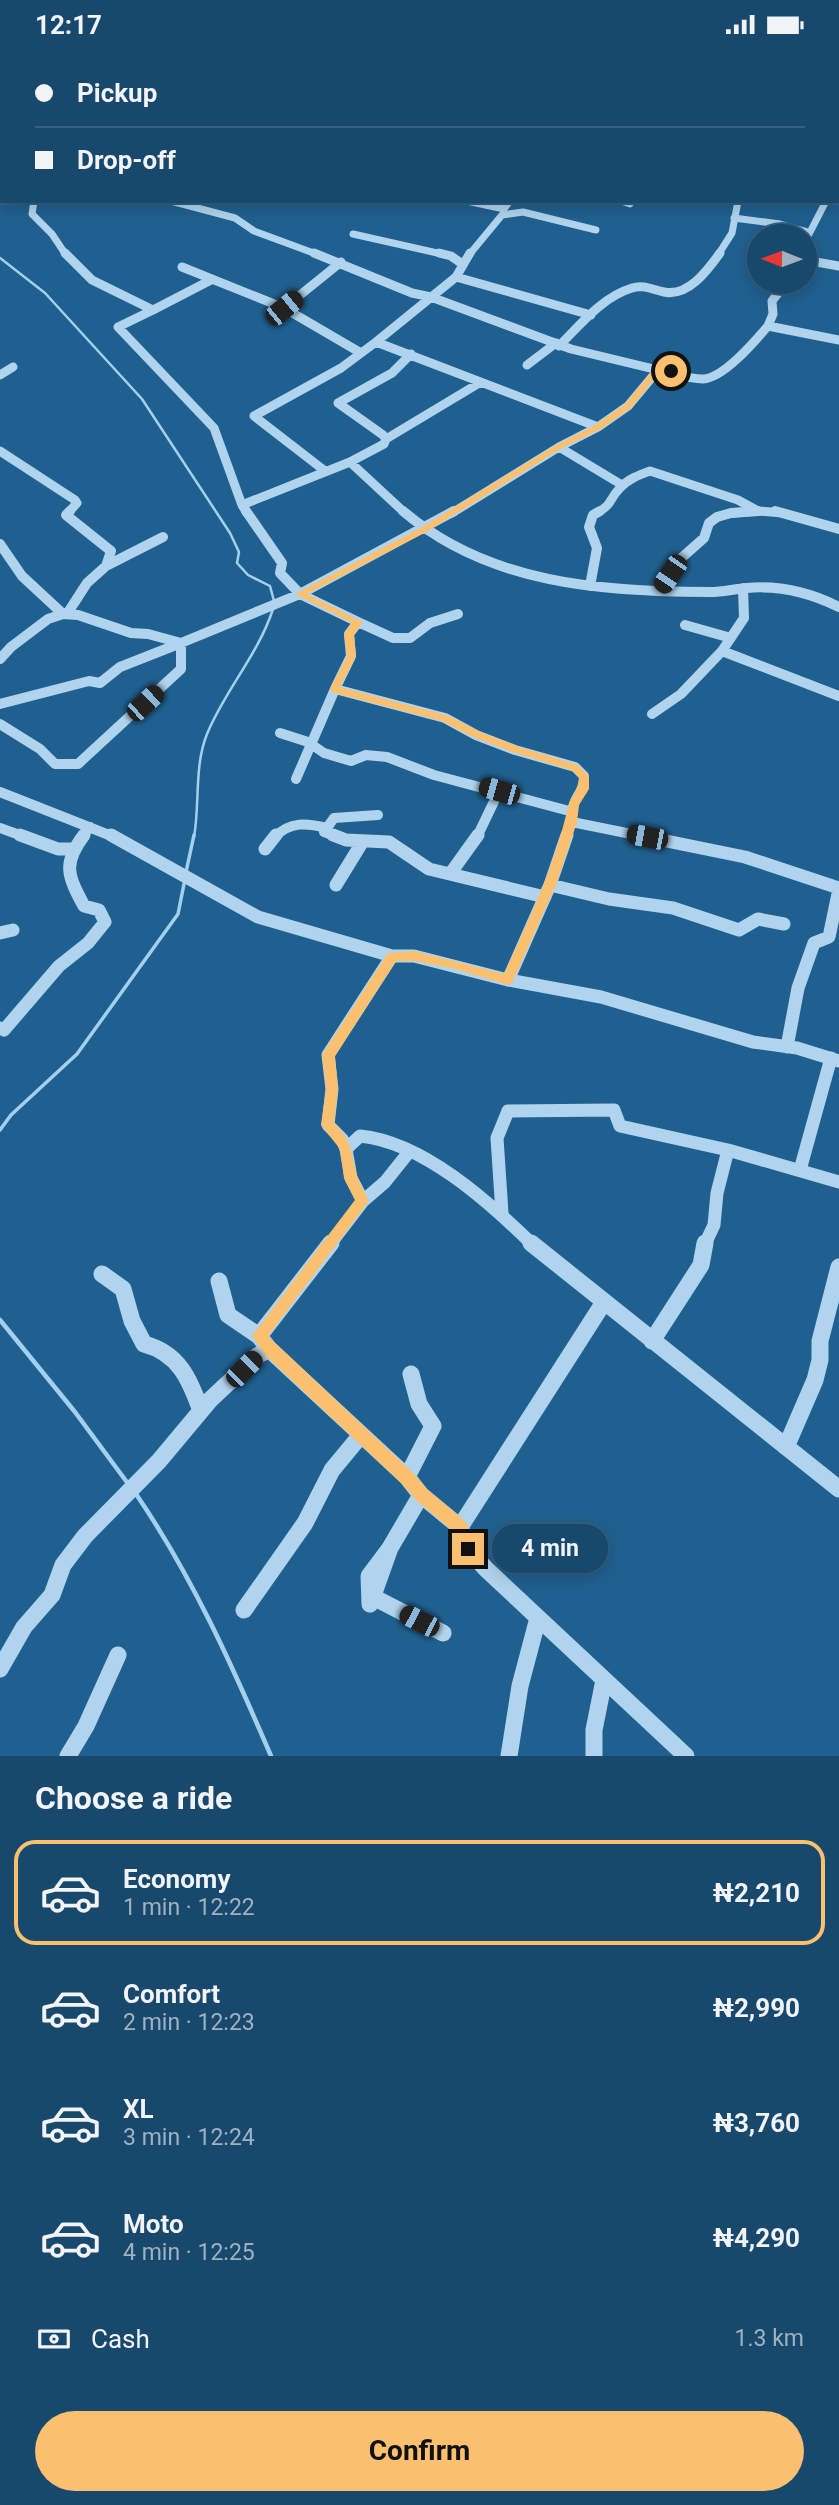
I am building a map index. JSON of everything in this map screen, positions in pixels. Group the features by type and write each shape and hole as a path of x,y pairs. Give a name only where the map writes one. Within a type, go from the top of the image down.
{"street":[{"path":"34,203 32,214 52,234 66,255 92,280 153,310"},
{"path":"179,203 235,218 254,231 412,293 431,297 558,344 619,364 704,379 739,357 768,326 773,314 772,301 778,294"},
{"path":"471,203 523,212 596,230"},
{"path":"325,471 254,416 341,368 456,277 461,263 487,237 509,203"},
{"path":"527,365 558,344 590,314 634,287 682,291 707,270 729,240 734,229 738,203"},
{"path":"813,224 826,203"},
{"path":"734,218 780,224"},
{"path":"353,234 451,256 461,263"},
{"path":"822,263 839,256"},
{"path":"817,262 839,266"},
{"path":"284,308 341,263"},
{"path":"182,267 284,308 361,353"},
{"path":"456,277 590,314"},
{"path":"211,280 118,327 214,428 242,505 282,563 280,573 300,594 393,638 410,638 430,623 458,614"},
{"path":"768,326 839,340"},
{"path":"376,342 598,427"},
{"path":"386,439 338,403 392,373 411,354"},
{"path":"0,375 12,367"},
{"path":"0,704 89,681 100,683 120,667 300,594 425,529 559,447 598,427 628,406 657,370"},
{"path":"242,505 349,462 384,444 386,439 481,382"},
{"path":"559,447 622,485"},
{"path":"0,451 75,500 77,503 66,515 111,551 106,566"},
{"path":"0,464 13,462"},
{"path":"349,462 425,529 469,554 513,573 590,586 659,590 727,593 744,588 795,588 839,607"},
{"path":"590,586 597,548 589,527 593,515 611,505 613,493 622,485 650,471 738,500 758,511"},
{"path":"659,590 678,561 704,538 709,523 717,517 731,513 775,511 839,529"},
{"path":"65,614 87,583 106,566 163,537"},
{"path":"0,544 22,576 65,614"},
{"path":"652,714 669,705 699,678 722,651 744,618 744,588"},
{"path":"0,659 6,646 48,619 65,614 78,615 131,633 148,634 181,643"},
{"path":"296,779 351,656 349,634 358,622"},
{"path":"685,625 731,638"},
{"path":"0,725 40,749 55,764 78,764 181,669 181,643"},
{"path":"722,651 839,696"},
{"path":"335,689 445,718 476,735 515,750 575,767 584,776 584,789 573,804 572,817 548,891 508,980"},
{"path":"280,733 312,745 324,754 351,761 366,755 387,757 434,775 499,791 572,817 746,857 839,889 829,937 814,943 798,988 787,1047"},
{"path":"450,874 461,862 487,816 490,801 499,791"},
{"path":"0,793 90,827 172,867 258,917 392,956 414,956 508,980 601,997 753,1042 787,1047 835,1060 800,1170"},
{"path":"378,815 334,818 324,832 346,840 389,842 429,869 450,874 673,908 739,930 758,919 784,925"},
{"path":"265,849 277,832 291,824 310,823 327,828"},
{"path":"0,1028 4,1030 59,966 88,943 105,922 99,910 84,906 68,878 69,853 90,827"},
{"path":"0,828 58,849 72,849"},
{"path":"336,885 363,841"},
{"path":"820,940 839,946"},
{"path":"363,1201 351,1178 342,1139 328,1125 332,1089 328,1055 392,956"},
{"path":"502,1213 497,1138 508,1111 614,1110 621,1126 729,1150 839,1182"},
{"path":"346,1149 359,1136 384,1139 408,1151 502,1213 535,1247 839,1489"},
{"path":"652,1341 701,1265 706,1239 714,1225 717,1193 729,1150"},
{"path":"0,1669 24,1627 52,1595 63,1565 85,1536 159,1461 201,1411 257,1356 363,1201 385,1182 408,1151"},
{"path":"786,1447 816,1380 820,1341 839,1267"},
{"path":"102,1274 123,1289 132,1321 144,1345 158,1346 176,1359 189,1378 201,1411"},
{"path":"219,1281 228,1315 264,1343 407,1477 421,1495 460,1527 468,1549 686,1756"},
{"path":"460,1527 604,1302"},
{"path":"407,1477 433,1426 419,1404 411,1374"},
{"path":"244,1609 304,1523 332,1470 361,1435"},
{"path":"421,1495 390,1548 373,1597 443,1633"},
{"path":"509,1756 512,1715 521,1673 538,1618"},
{"path":"68,1756 86,1726 118,1655"},
{"path":"594,1756 593,1730 604,1680"}],"waterway":[{"path":"0,258 45,293 142,399 230,533 239,552 237,563 248,575 270,586 274,601"},
{"path":"194,837 200,759 207,734 259,642 273,609"},
{"path":"186,872 194,835"},
{"path":"0,1130 11,1115 77,1054 178,914 185,879"},
{"path":"0,1320 75,1412 129,1485"},
{"path":"136,1494 193,1589 271,1756"}],"route":[{"path":"468,1549 460,1527 421,1495 407,1477 269,1349 259,1336 363,1201 351,1178 342,1139 328,1125 332,1089 328,1055 392,956 414,956 508,980 550,885 572,822 573,804 584,789 584,776 575,767 515,750 476,735 445,718 355,692 335,689 351,656 349,634 358,622 300,594 425,529 559,447 598,427 628,406 657,370 671,371"}]}
